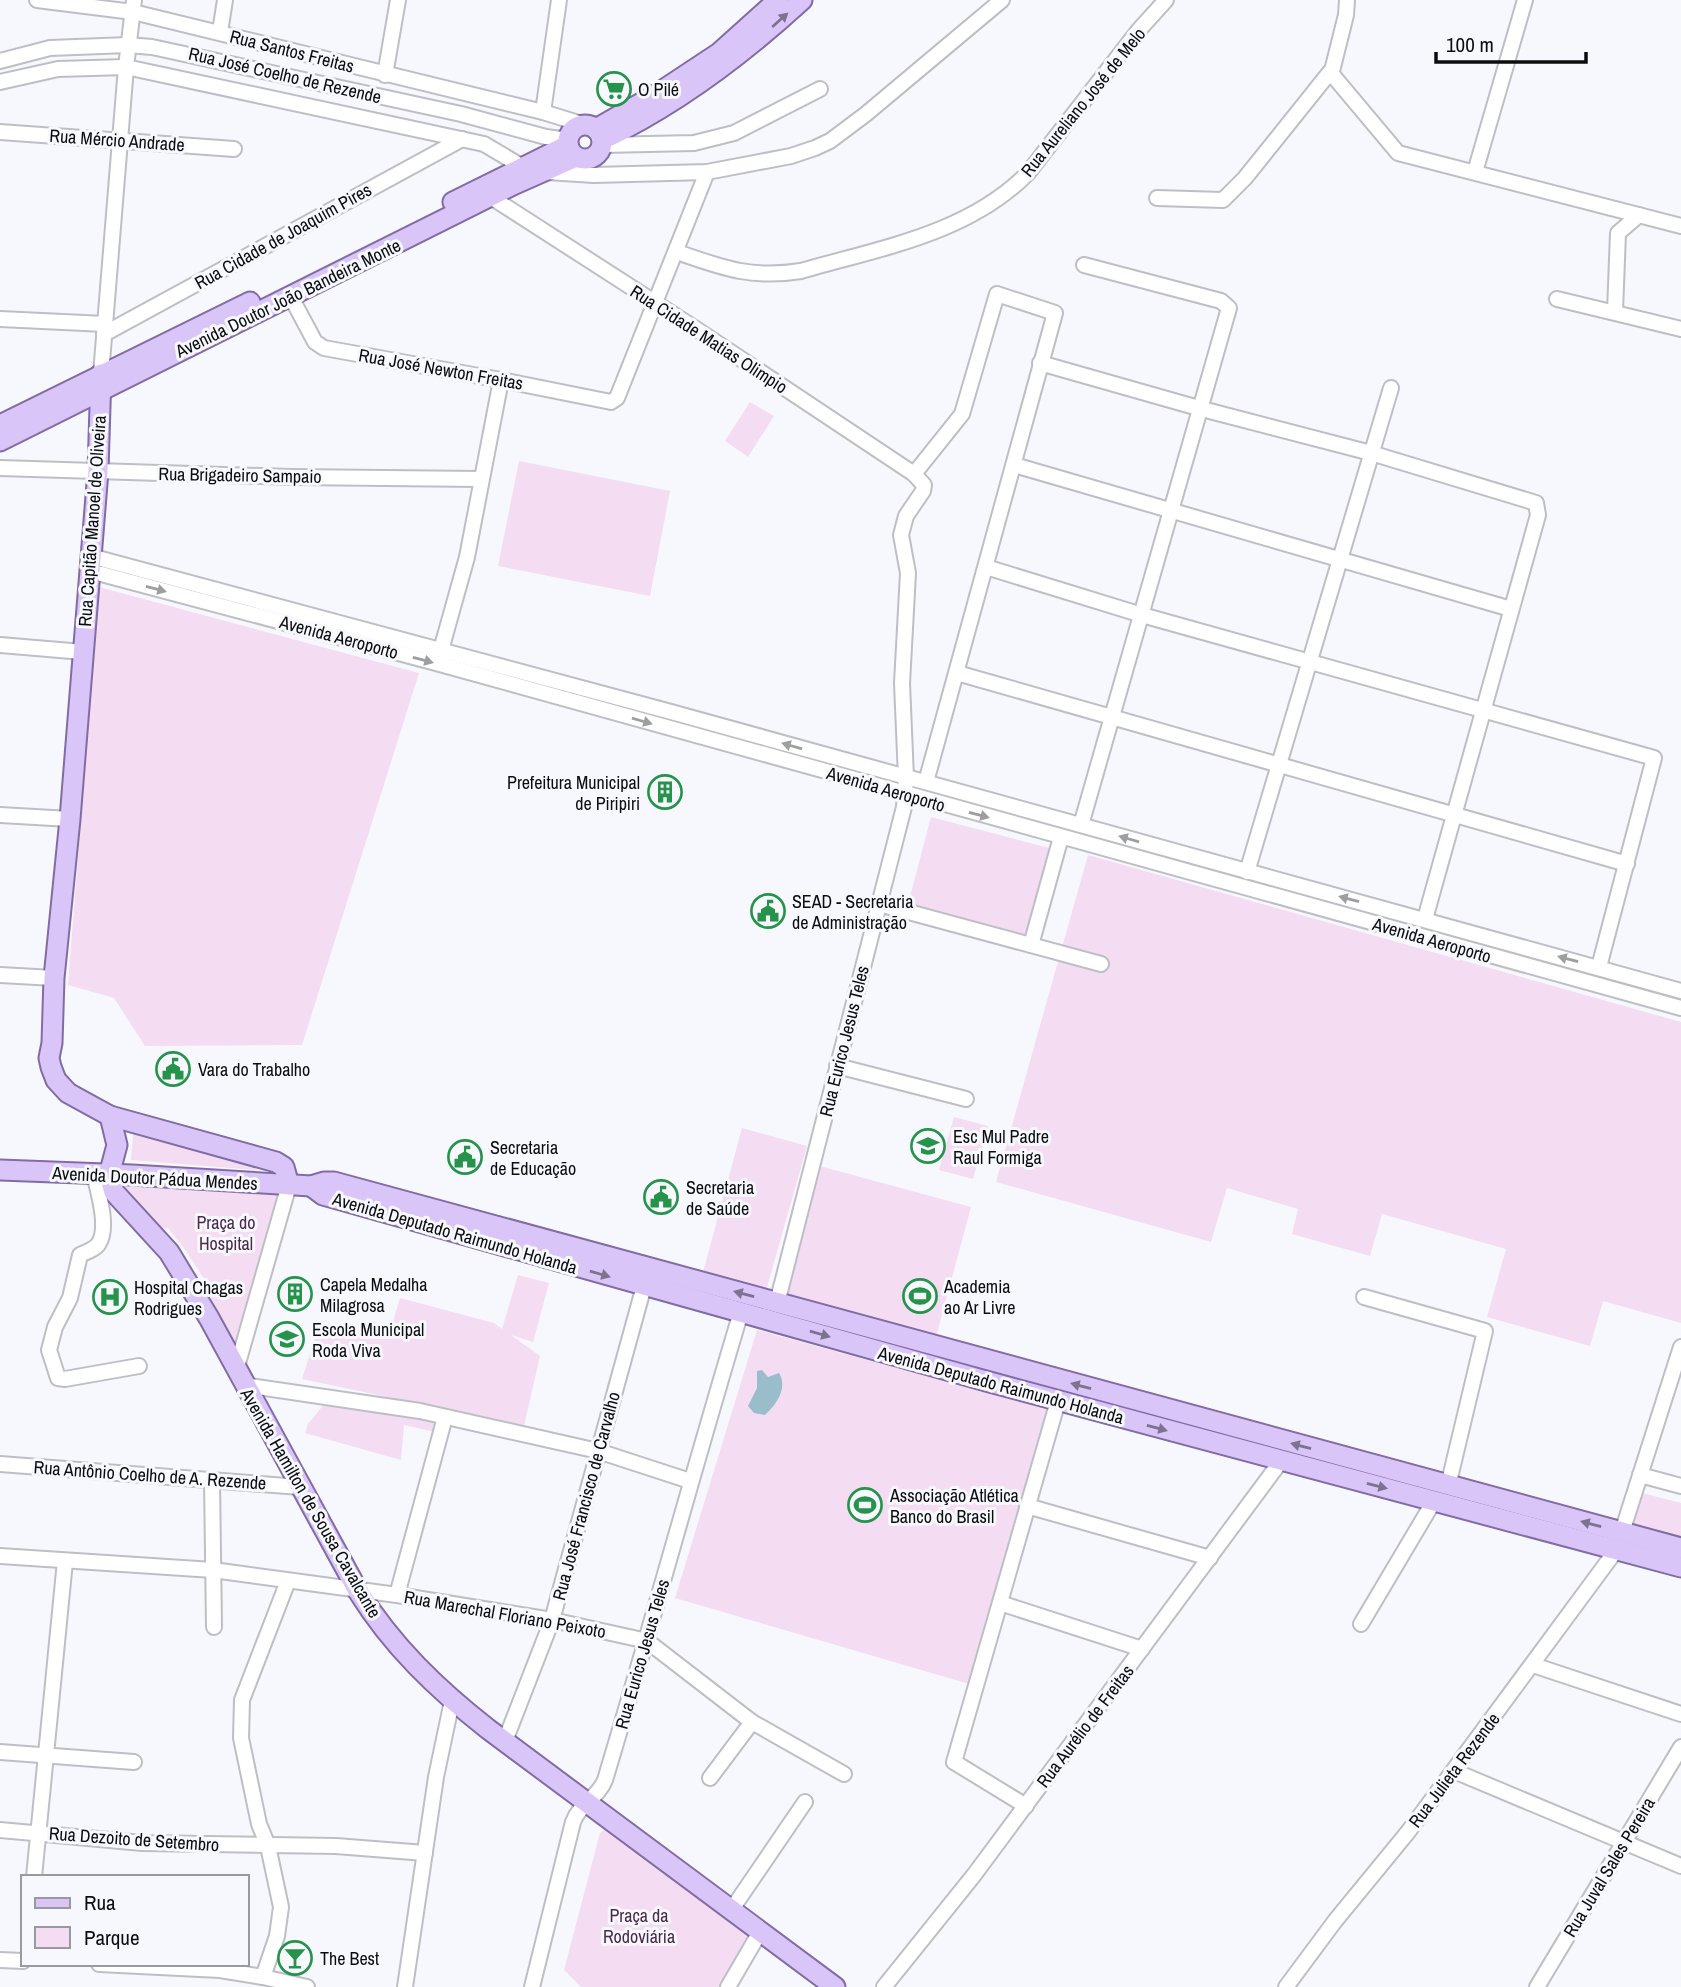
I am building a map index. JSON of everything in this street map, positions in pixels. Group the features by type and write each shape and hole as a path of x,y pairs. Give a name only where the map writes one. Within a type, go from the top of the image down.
{"main road":[{"path":"597,135 719,53 778,0"},
{"path":"597,135 595,157 586,160 571,148 572,131 597,135 639,121 719,70 802,0"},
{"name":"Avenida Doutor João Bandeira Monte","path":"0,441 101,382 521,166 571,148"},
{"name":"Avenida Doutor João Bandeira Monte","path":"0,425 291,297 543,171 571,148"},
{"name":"Rua Capitão Manoel de Oliveira","path":"101,382 98,471 54,978 52,1043 68,1093 110,1116"},
{"path":"110,1116 276,1162 284,1167 289,1185"},
{"path":"110,1116 117,1145"},
{"path":"102,1175 117,1145 137,1125"},
{"name":"Avenida Doutor Pádua Mendes","path":"0,1170 319,1188"},
{"name":"Avenida Hamilton de Sousa Cavalcante","path":"102,1175 114,1192 169,1252 209,1318 358,1591 375,1619 401,1651 452,1701 835,1987"},
{"name":"Avenida Deputado Raimundo Holanda","path":"319,1188 359,1189 1448,1486 1511,1512"},
{"name":"Avenida Deputado Raimundo Holanda","path":"319,1188 644,1286 1058,1401 1434,1501 1511,1512 1620,1541 1681,1567"},
{"path":"993,1383 1001,1364"},
{"name":"Avenida Deputado Raimundo Holanda","path":"1620,1541 1681,1548"}],"street":[{"name":"Rua Santos Freitas","path":"37,0 134,6 220,32 385,75 542,112 597,135"},
{"path":"220,32 225,0"},
{"path":"385,75 398,0"},
{"path":"542,112 559,0"},
{"path":"543,171 594,175 707,172 791,156 830,141 1002,0"},
{"name":"Rua Aureliano José de Melo","path":"677,252 744,273 784,274 937,232 967,217 1014,187 1028,173 1138,31 1166,0"},
{"path":"1157,198 1223,200 1245,178 1331,73 1337,57 1347,0"},
{"path":"1475,172 1525,0"},
{"name":"Rua Capitão Manoel de Oliveira","path":"101,382 126,67 134,6"},
{"name":"Rua José Coelho de Rezende","path":"0,61 50,48 128,45 171,49 571,148"},
{"name":"Rua José Coelho de Rezende","path":"0,82 58,69 126,67 491,146 521,166"},
{"path":"1331,73 1398,153 1681,226"},
{"path":"597,135 694,143 734,133 820,89"},
{"name":"Rua Mércio Andrade","path":"0,132 234,149"},
{"name":"Rua Cidade de Joaquim Pires","path":"105,329 461,139"},
{"path":"656,303 707,172"},
{"name":"Rua Cidade Matias Olimpio","path":"491,197 656,303 919,480"},
{"path":"1615,312 1618,233 1639,215"},
{"path":"1081,825 1229,316 1228,306 1221,301 1084,265"},
{"name":"Rua Eurico Jesus Teles","path":"777,1303 906,795 902,683 908,573 901,535 906,516 923,491 919,480 962,414 997,294 1055,313 1040,363"},
{"name":"Rua José Newton Freitas","path":"291,297 315,342 320,346 608,402 614,402 617,398 656,303"},
{"path":"1558,299 1681,329"},
{"path":"0,319 105,329"},
{"path":"926,782 1040,363 1371,453 1536,503 1538,515 1425,919"},
{"path":"440,650 467,557 501,380"},
{"path":"1247,872 1391,388"},
{"path":"1014,465 1511,609"},
{"name":"Rua Brigadeiro Sampaio","path":"0,468 481,479"},
{"name":"Avenida Aeroporto","path":"90,564 440,650 1681,991"},
{"name":"Avenida Aeroporto","path":"90,564 906,795 1681,1008"},
{"path":"986,567 1142,615 1654,758 1600,967"},
{"path":"0,645 83,652"},
{"path":"957,673 1627,864"},
{"path":"0,815 69,819"},
{"path":"1031,945 1061,837"},
{"path":"879,904 1101,964"},
{"path":"0,975 54,978"},
{"path":"838,1066 966,1099"},
{"path":"102,1175 101,1240 98,1246 80,1255 69,1298 55,1327 49,1350 58,1378 139,1366"},
{"path":"289,1185 240,1377 420,1411 598,1451 690,1481"},
{"name":"Rua José Francisco de Carvalho","path":"505,1741 552,1619 644,1286"},
{"path":"1364,1297 1486,1331 1448,1486"},
{"name":"Rua Eurico Jesus Teles","path":"534,1986 573,1822 586,1801 601,1790 647,1641 690,1481 741,1312"},
{"name":"Rua Julieta Rezende","path":"1286,1987 1454,1771 1620,1541 1681,1347"},
{"path":"1026,1806 954,1762 1058,1401"},
{"path":"397,1595 445,1418"},
{"name":"Rua Aurélio de Freitas","path":"884,1987 974,1875 1281,1461"},
{"name":"Rua Antônio Coelho de A. Rezende","path":"0,1464 300,1486"},
{"path":"1640,1475 1681,1486"},
{"path":"212,1480 214,1627"},
{"path":"1361,1624 1434,1501"},
{"path":"1027,1506 1210,1558"},
{"name":"Rua Marechal Floriano Peixoto","path":"0,1556 213,1570 552,1619 647,1641 752,1722 844,1774"},
{"path":"34,1875 65,1561"},
{"path":"263,1977 277,1936 281,1907 268,1846 259,1824 241,1738 242,1700 288,1581"},
{"path":"1000,1603 1142,1649"},
{"path":"1533,1665 1681,1714"},
{"path":"405,1987 436,1777 452,1701"},
{"path":"710,1777 752,1722"},
{"name":"Rua Juval Sales Pereira","path":"1537,1987 1681,1747"},
{"path":"0,1752 134,1762"},
{"path":"1454,1771 1681,1866"},
{"path":"732,1909 805,1802"},
{"name":"Rua Dezoito de Setembro","path":"0,1830 142,1843 345,1846 425,1853"},
{"path":"727,1987 760,1932"},
{"path":"0,1960 21,1961"},
{"path":"139,1966 220,1970 307,1987"}],"green space":[{"path":"750,402 774,416 748,457 725,441"},
{"path":"519,461 670,491 650,596 498,566"},
{"path":"99,587 419,673 302,1045 145,1046 114,998 68,985"},
{"path":"931,817 1049,848 1025,939 907,908"},
{"path":"1088,855 1681,1022 1681,1323 1603,1301 1590,1346 1487,1317 1506,1249 1382,1214 1370,1256 1292,1234 1298,1209 1227,1188 1211,1242 996,1182"},
{"path":"954,1117 988,1126 973,1179 939,1170"},
{"path":"742,1128 807,1146 766,1291 703,1272"},
{"path":"133,1134 269,1171 131,1160"},
{"path":"816,1165 971,1207 936,1337 781,1295"},
{"name":"Praça do Hospital","path":"126,1183 271,1191 278,1194 280,1198 241,1341 233,1342 209,1303 213,1293 186,1251 168,1228 159,1229 125,1192"},
{"path":"518,1275 549,1283 533,1342 511,1335 540,1356 524,1426 302,1379 317,1332 388,1338 400,1298 494,1323 502,1329"},
{"name":"Associação Atlética Banco do Brasil","path":"757,1330 1053,1411 976,1686 675,1598"},
{"path":"325,1403 436,1421 435,1432 404,1425 401,1460 305,1433 308,1424"},
{"path":"1642,1493 1681,1503 1681,1540 1631,1526"},
{"name":"Praça da Rodoviária","path":"608,1827 750,1930 750,1938 721,1987 581,1987 564,1970 600,1833"}],"water":[{"path":"762,1370 768,1377 779,1373 782,1384 777,1401 765,1415 754,1413 748,1406 757,1388 757,1371"}],"place":[{"name":"O Pilé","path":"614,89"},
{"name":"Prefeitura Municipal de Piripiri","path":"665,792"},
{"name":"SEAD - Secretaria de Administração","path":"768,911"},
{"name":"Vara do Trabalho","path":"173,1069"},
{"name":"Esc Mul Padre Raul Formiga","path":"928,1146"},
{"name":"Secretaria de Educação","path":"465,1157"},
{"name":"Secretaria de Saúde","path":"661,1197"},
{"name":"Capela Medalha Milagrosa","path":"295,1294"},
{"name":"Academia ao Ar Livre","path":"920,1296"},
{"name":"Hospital Chagas Rodrigues","path":"110,1297"},
{"name":"Escola Municipal Roda Viva","path":"287,1339"},
{"name":"Associação Atlética Banco do Brasil","path":"865,1505"},
{"name":"The Best","path":"295,1958"}]}
